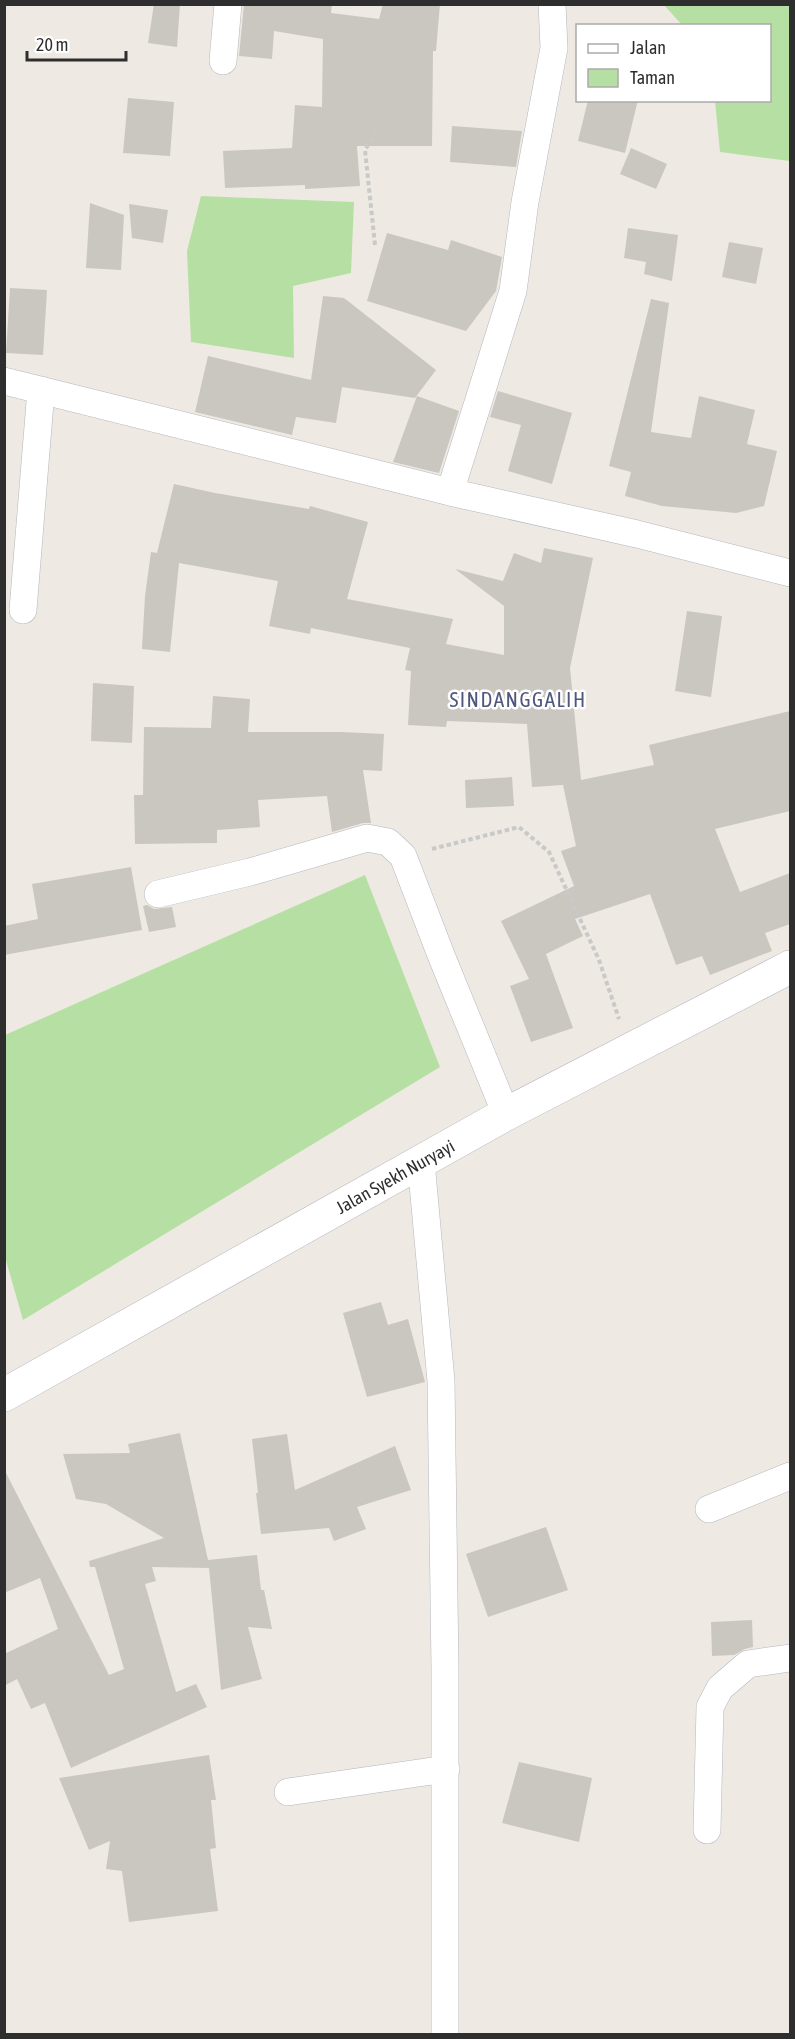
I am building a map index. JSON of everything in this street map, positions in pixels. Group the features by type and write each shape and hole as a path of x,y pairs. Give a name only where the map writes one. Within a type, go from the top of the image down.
{"main road":[{"name":"Jalan Syekh Nuryayi","path":"4,1395 506,1114 790,967"}],"street":[{"path":"223,61 228,4"},
{"path":"450,492 513,291 525,202 554,48 552,4"},
{"path":"4,381 450,492 637,534 790,573"},
{"path":"22,610 41,390"},
{"path":"158,894 250,872 367,838 388,842 403,856 506,1114"},
{"path":"421,1162 441,1381 446,1769 445,2034"},
{"path":"709,1509 790,1476"},
{"path":"707,1830 710,1707 720,1688 748,1664 790,1658"},
{"path":"288,1792 446,1769"}],"path":[{"path":"375,246 365,150 377,130"},
{"path":"403,856 519,827 549,852 599,960 630,1051"}],"green space":[{"path":"664,5 790,5 790,161 720,152 715,102 771,102 771,24 681,24"},
{"path":"201,196 354,202 351,273 293,286 294,358 191,342 187,251"},
{"path":"365,875 440,1067 23,1320 5,1257 5,1035"}],"building":[{"path":"154,4 180,4 177,47 148,43"},
{"path":"244,4 332,4 331,13 379,19 383,4 440,4 436,51 433,51 432,146 357,146 360,186 305,189 305,185 225,188 223,151 292,148 295,105 322,107 323,39 274,31 272,59 239,56"},
{"path":"128,98 174,102 170,156 123,153"},
{"path":"588,102 638,102 625,153 578,141"},
{"path":"452,126 522,131 516,167 450,162"},
{"path":"631,148 667,164 656,189 620,174"},
{"path":"90,203 124,215 121,270 86,268"},
{"path":"129,204 168,210 163,243 132,238"},
{"path":"628,228 678,235 672,281 644,274 646,262 624,258"},
{"path":"387,233 448,250 451,240 502,257 496,291 466,331 367,301"},
{"path":"729,242 763,248 756,284 722,277"},
{"path":"10,288 47,290 43,355 6,353"},
{"path":"323,296 344,298 436,370 415,398 342,387 336,423 296,417 292,435 195,412 208,356 311,380"},
{"path":"651,299 669,303 651,432 691,438 699,396 755,410 747,444 777,451 764,506 736,513 662,506 625,496 631,472 609,466"},
{"path":"498,391 572,413 552,484 508,471 521,425 490,417"},
{"path":"417,396 459,411 439,473 393,462"},
{"path":"174,484 309,509 310,506 368,522 347,599 453,619 446,644 504,655 504,606 455,569 503,581 514,553 541,563 544,548 593,558 570,668 581,780 654,765 649,745 790,711 790,811 715,829 740,892 790,873 790,924 765,933 772,951 710,975 702,956 676,965 650,894 575,919 583,936 546,954 573,1028 531,1042 510,986 529,979 501,921 574,886 561,851 576,846 563,785 532,787 527,724 447,721 446,727 408,725 411,671 405,670 410,648 311,628 310,634 269,626 278,581 179,563 170,652 142,649 145,596 151,552 157,553"},
{"path":"687,611 722,616 711,697 675,691"},
{"path":"93,683 134,686 132,743 91,741"},
{"path":"213,696 250,699 248,732 384,734 382,771 363,770 371,823 332,832 327,796 258,800 260,827 217,830 217,843 135,844 134,795 143,795 144,727 211,728"},
{"path":"512,777 514,806 466,808 465,780"},
{"path":"131,867 142,930 4,955 4,926 38,919 32,884"},
{"path":"147,905 154,909 172,907 176,927 149,932 143,906"},
{"path":"381,1302 388,1325 408,1319 425,1382 367,1397 343,1313"},
{"path":"180,1433 208,1560 257,1555 261,1590 264,1590 272,1629 248,1627 262,1679 221,1690 209,1568 152,1567 156,1581 145,1584 176,1692 196,1684 207,1707 71,1768 45,1703 31,1709 17,1679 4,1686 4,1654 58,1629 40,1578 4,1593 4,1469 109,1675 124,1669 95,1567 90,1567 89,1561 164,1538 106,1504 76,1499 63,1454 130,1453 128,1444"},
{"path":"287,1434 295,1490 395,1446 411,1490 357,1507 366,1529 334,1541 329,1528 261,1534 252,1439"},
{"path":"546,1527 568,1590 488,1617 466,1554"},
{"path":"752,1620 753,1647 734,1655 712,1656 711,1622"},
{"path":"209,1755 216,1800 211,1800 216,1848 210,1849 218,1911 129,1922 122,1871 106,1869 110,1841 89,1850 59,1778"},
{"path":"519,1762 592,1778 579,1842 502,1823"}],"district":[{"name":"SINDANGGALIH","path":"518,699"}]}
